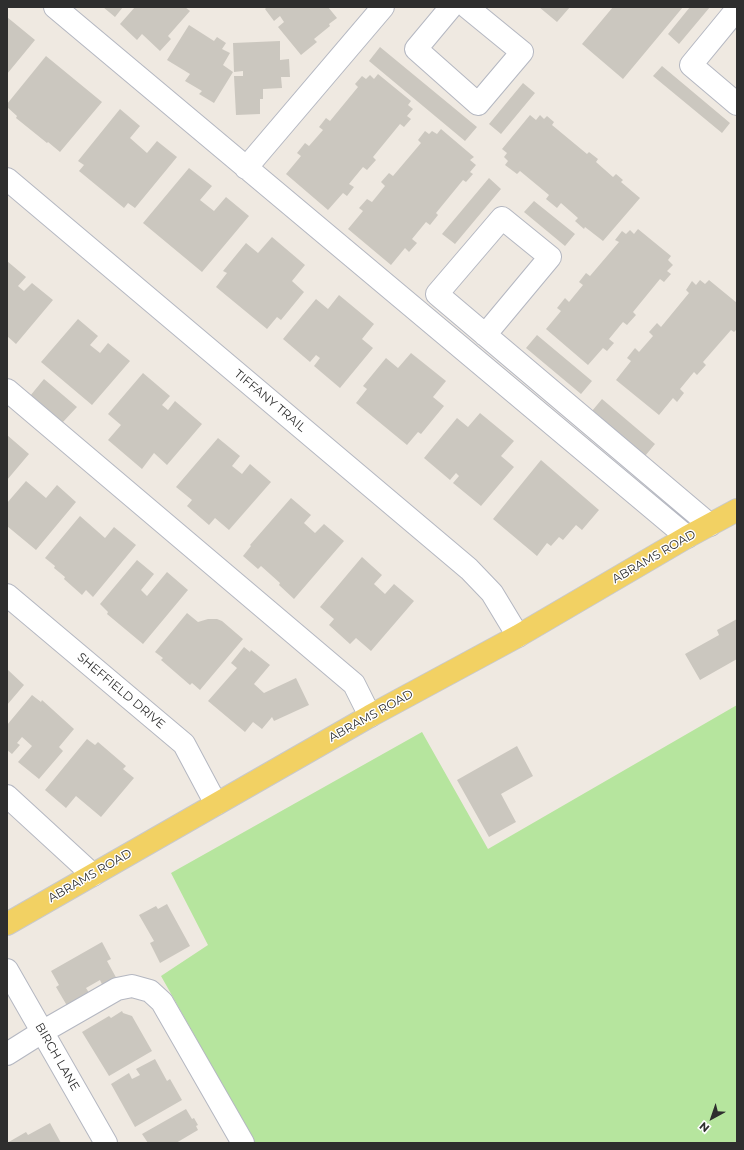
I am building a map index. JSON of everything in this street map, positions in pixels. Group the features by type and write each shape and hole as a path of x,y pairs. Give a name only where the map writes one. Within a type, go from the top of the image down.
{"main road":[{"name":"ABRAMS ROAD","path":"7,924 370,716 518,636 687,537 737,510"}],"street":[{"path":"55,7 687,537"},
{"path":"246,168 383,7"},
{"path":"451,7 416,49 478,104 522,52 467,7"},
{"path":"737,9 691,65 737,104"},
{"name":"TIFFANY TRAIL","path":"7,179 469,569 492,593 518,636"},
{"path":"485,335 550,257 502,218 437,294 485,335 710,525"},
{"path":"7,390 354,684 370,716"},
{"name":"SHEFFIELD DRIVE","path":"7,595 184,744 216,804"},
{"path":"7,796 93,875"},
{"name":"BIRCH LANE","path":"7,970 106,1143"},
{"path":"7,1054 117,989 132,986 150,991 162,1002 243,1143"}],"green space":[{"path":"737,705 737,1143 255,1143 161,976 208,945 171,873 422,732 488,849"}],"building":[{"path":"103,7 123,7 115,17"},
{"path":"135,7 185,7 190,11 168,36 171,39 160,51 142,34 137,40 120,24"},
{"path":"267,7 328,7 337,18 314,39 317,42 301,55 278,27 284,22 280,16 274,21 265,9"},
{"path":"539,7 570,7 557,22"},
{"path":"613,7 683,7 623,79 582,44"},
{"path":"690,7 710,7 679,44 668,34"},
{"path":"7,17 35,40 7,74"},
{"path":"189,25 214,41 217,37 226,43 222,49 230,53 223,65 233,72 214,103 199,94 202,91 185,81 190,74 167,60"},
{"path":"280,41 280,60 289,59 290,77 281,77 282,88 263,89 263,99 260,99 260,114 236,115 234,76 243,76 243,71 234,72 233,43"},
{"path":"380,47 477,127 465,141 369,61"},
{"path":"46,56 102,102 60,152 16,118 17,116 7,107 7,104"},
{"path":"662,66 730,123 722,133 653,76"},
{"path":"378,74 411,101 408,105 413,109 407,116 411,119 404,127 400,124 373,157 376,160 367,170 363,167 349,184 354,187 347,196 343,193 328,210 286,174 301,156 297,153 305,143 309,146 323,130 319,127 326,118 330,121 358,87 355,84 362,76 366,79 370,75 374,79"},
{"path":"523,83 535,93 501,134 489,124"},
{"path":"120,109 140,126 130,138 147,153 157,141 177,157 135,208 128,203 124,208 79,171 84,165 78,161"},
{"path":"530,115 536,120 540,115 544,119 547,116 554,122 552,125 587,154 589,152 598,159 596,162 613,177 616,174 623,180 621,182 640,198 603,241 585,227 584,229 575,221 578,218 561,203 557,208 546,199 549,195 520,171 517,174 505,165 508,161 504,157 507,153 502,149"},
{"path":"441,129 474,157 470,160 476,165 470,172 473,174 466,182 463,180 436,213 438,215 430,225 426,222 412,239 417,243 409,252 405,248 391,265 348,229 363,211 359,208 367,199 372,202 385,186 381,182 389,173 393,176 421,143 418,140 425,131 429,134 432,131 437,134"},
{"path":"189,168 212,186 200,200 214,211 226,197 249,216 202,272 143,223"},
{"path":"489,178 501,189 455,244 442,234"},
{"path":"534,201 575,234 565,246 524,212"},
{"path":"638,229 671,256 668,260 673,265 667,271 671,274 664,282 660,279 633,312 636,315 627,325 623,322 609,339 614,343 607,351 603,348 588,365 546,329 561,311 557,308 565,298 569,302 583,285 579,282 586,273 590,276 619,242 615,240 622,231 626,234 630,230 634,234"},
{"path":"272,237 305,265 292,281 304,292 281,320 277,317 267,329 216,287 227,273 223,271 246,243 258,253"},
{"path":"7,261 26,277 18,286 24,291 32,283 53,300 16,344 7,336"},
{"path":"700,280 705,284 709,280 737,303 737,329 734,332 731,330 703,362 706,365 697,375 694,372 680,389 684,393 677,402 673,398 659,415 616,380 631,361 627,358 635,348 639,352 653,336 649,332 657,323 661,327 689,293 686,290 692,281 696,285"},
{"path":"339,295 374,324 362,339 373,348 340,388 314,366 320,358 316,355 310,362 283,339 316,299 328,309"},
{"path":"78,319 98,336 90,345 100,353 108,343 130,361 92,405 41,362"},
{"path":"537,335 592,381 581,394 526,348"},
{"path":"411,353 446,381 433,397 444,406 421,434 418,432 407,445 356,403 367,389 363,386 386,358 398,368"},
{"path":"143,373 170,396 162,405 168,410 175,401 202,424 167,465 154,453 142,469 108,440 121,425 108,414"},
{"path":"44,379 77,407 62,423 30,396"},
{"path":"602,399 655,444 645,456 592,411"},
{"path":"480,413 514,441 501,456 514,467 481,506 453,483 459,476 456,473 450,480 424,458 457,418 468,427"},
{"path":"7,435 29,454 7,480"},
{"path":"218,438 240,456 232,466 242,474 250,464 271,482 229,530 215,518 209,525 187,506 192,500 176,487"},
{"path":"541,460 599,510 582,530 576,525 563,540 559,537 551,546 547,543 537,556 493,519"},
{"path":"26,481 46,498 57,485 76,502 36,550 7,526 7,503"},
{"path":"291,498 311,515 304,523 315,533 324,524 344,541 294,599 279,585 280,583 261,566 258,569 243,556 251,546 250,545"},
{"path":"80,516 105,538 114,527 136,545 93,597 86,590 82,595 64,579 65,577 54,568 55,566 45,558"},
{"path":"362,557 382,575 374,584 385,594 394,584 414,601 371,651 356,638 350,644 329,625 334,619 320,607"},
{"path":"137,560 154,574 141,590 147,596 167,572 188,590 143,644 107,614 108,612 100,604"},
{"path":"187,613 198,622 208,619 217,619 222,621 243,639 200,690 192,683 190,685 161,660 163,658 155,652"},
{"path":"737,619 737,659 700,680 685,654 719,635 717,630"},
{"path":"244,647 250,652 251,650 270,665 254,684 264,693 296,678 309,705 274,721 272,717 262,729 253,722 245,732 208,701 237,668 231,663"},
{"path":"7,669 24,685 7,705"},
{"path":"32,695 41,702 42,700 74,729 59,747 63,751 39,779 18,762 32,746 22,737 17,743 20,745 12,754 7,750 7,725"},
{"path":"87,739 95,745 98,742 126,766 123,769 134,778 101,817 76,796 66,808 45,790"},
{"path":"517,746 533,776 501,794 516,822 489,837 457,780"},
{"path":"167,904 190,946 160,963 150,943 154,941 139,915 156,906 158,909"},
{"path":"102,942 111,959 107,961 118,981 104,989 100,980 86,988 91,996 69,1009 56,987 59,985 51,971"},
{"path":"122,1011 123,1013 132,1016 152,1051 109,1076 82,1032 109,1016 111,1018"},
{"path":"155,1059 167,1081 170,1079 182,1100 135,1127 111,1084 129,1073 132,1079 140,1075 136,1069"},
{"path":"186,1109 198,1125 196,1126 198,1130 176,1143 148,1143 142,1134"},
{"path":"50,1123 61,1143 7,1143 26,1132 28,1135"}]}
